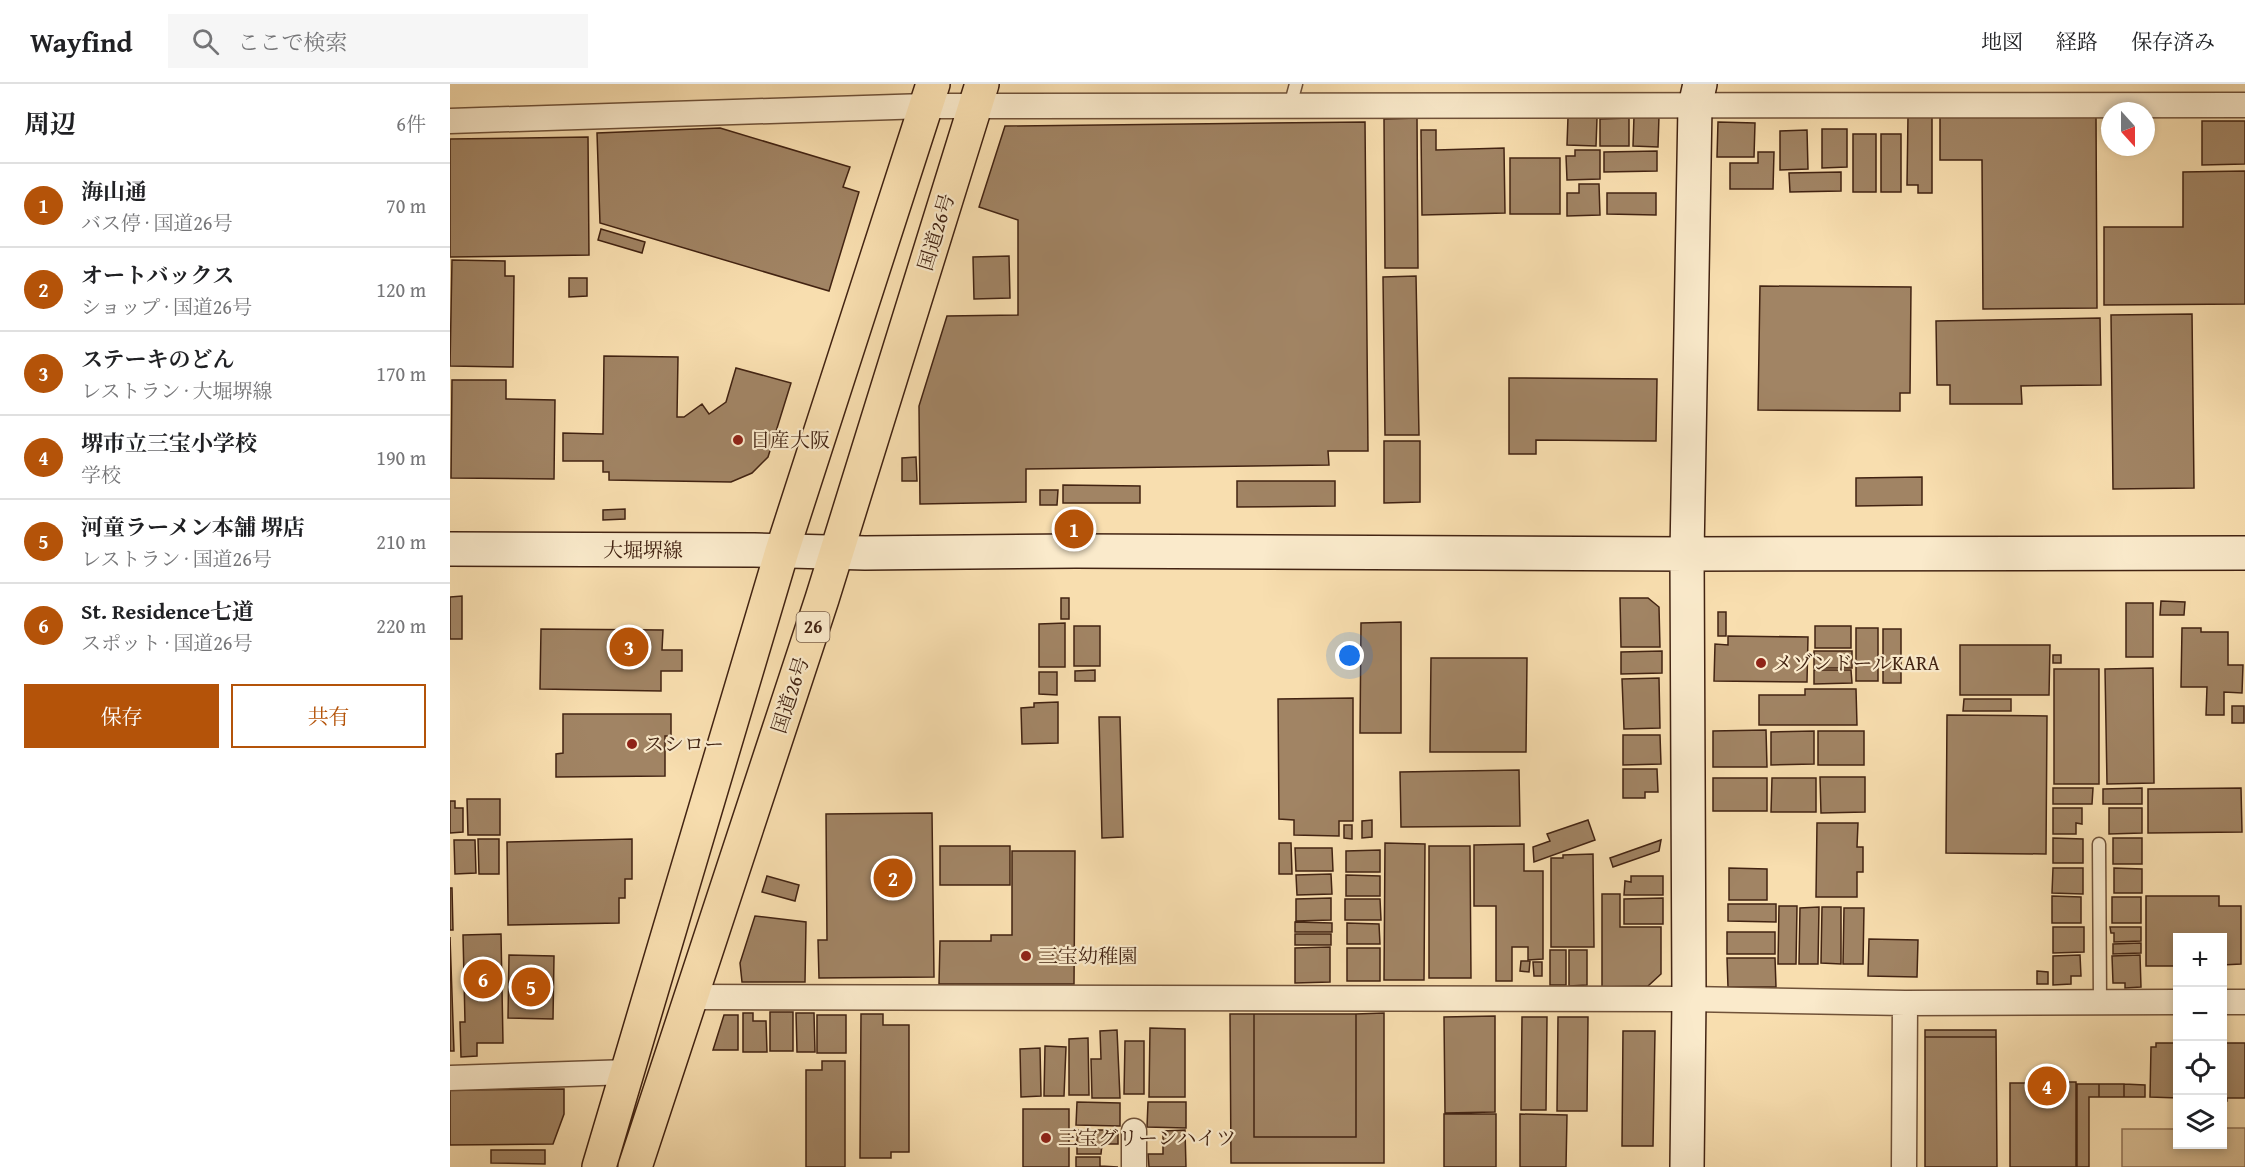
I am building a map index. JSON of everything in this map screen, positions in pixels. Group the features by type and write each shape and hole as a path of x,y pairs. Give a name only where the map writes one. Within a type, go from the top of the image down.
{"highway":[{"path":"599,1167 782,551 930,95"},
{"name":"国道26号","path":"635,1167 689,997 743,843 979,95"}],"street":[{"path":"450,121 930,95 2032,95 2245,105"},
{"path":"1687,1167 1689,999 1687,554 1698,95"},
{"name":"大堀堺線","path":"450,549 1687,554 2245,553"},
{"path":"689,997 1689,999 1905,1004 2173,1002"},
{"path":"2227,1002 2245,1002"},
{"path":"1904,1167 1905,1004"},
{"path":"450,1077 629,1072"},
{"path":"1134,1131 1134,1167"}],"lane":[{"path":"2099,844 2100,1002"}],"shaded area":[{"path":"2227,1128 2245,1128 2245,1167 2122,1167 2122,1129 2173,1129 2173,1149 2227,1149"}],"building":[{"path":"1634,116 1659,116 1658,147 1633,146"},
{"path":"1908,116 1932,116 1932,193 1918,193 1918,185 1907,185"},
{"path":"2096,116 2097,308 1983,309 1982,160 1940,160 1940,117"},
{"path":"1568,117 1597,118 1596,146 1567,145"},
{"path":"1417,118 1418,268 1385,268 1384,119"},
{"path":"1629,118 1629,146 1600,146 1600,119"},
{"path":"2202,121 2245,121 2245,164 2202,165"},
{"path":"1365,122 1368,451 1328,451 1329,465 1026,469 1026,502 920,504 919,406 947,316 1018,315 1018,220 979,207 1005,126"},
{"path":"1718,122 1755,123 1754,157 1717,157"},
{"path":"720,128 850,167 843,187 859,192 829,291 600,223 597,133"},
{"path":"1822,129 1847,129 1847,167 1822,168"},
{"path":"1421,130 1436,130 1436,150 1504,148 1505,213 1422,215"},
{"path":"1807,130 1808,169 1780,170 1780,131"},
{"path":"1853,134 1876,134 1876,192 1853,192"},
{"path":"1881,134 1901,134 1901,192 1881,192"},
{"path":"588,137 589,255 450,257 450,139"},
{"path":"1575,150 1600,150 1600,179 1567,180 1566,156 1575,156"},
{"path":"1657,151 1657,171 1604,172 1604,152"},
{"path":"1758,152 1774,152 1773,189 1730,189 1730,163 1758,163"},
{"path":"1510,158 1560,158 1560,214 1510,214"},
{"path":"2245,171 2245,304 2104,305 2104,227 2183,227 2183,172"},
{"path":"1841,172 1841,191 1790,192 1789,173"},
{"path":"1579,184 1599,184 1600,215 1567,216 1567,193 1579,193"},
{"path":"1607,193 1656,193 1656,215 1607,214"},
{"path":"601,229 645,242 642,253 598,240"},
{"path":"1009,256 1010,298 974,299 973,257"},
{"path":"452,260 505,261 505,276 514,276 513,367 450,366"},
{"path":"1416,276 1419,435 1385,435 1383,277"},
{"path":"569,278 587,278 587,296 569,297"},
{"path":"1760,286 1911,287 1910,393 1900,393 1900,411 1758,410"},
{"path":"2192,314 2194,488 2113,489 2111,315"},
{"path":"2100,318 2101,385 2021,386 2022,404 1950,404 1950,385 1937,385 1936,321"},
{"path":"604,356 678,357 677,417 684,417 702,404 709,414 726,402 736,368 791,383 768,457 752,473 731,482 609,480 609,472 603,472 603,461 563,461 563,433 603,434"},
{"path":"1509,378 1657,379 1656,441 1536,440 1536,454 1509,454"},
{"path":"452,380 506,380 506,399 555,400 554,479 451,478"},
{"path":"1384,441 1420,441 1420,502 1384,503"},
{"path":"916,457 917,481 902,481 902,458"},
{"path":"1922,477 1922,505 1856,506 1856,478"},
{"path":"1237,481 1335,481 1335,506 1237,507"},
{"path":"1063,485 1140,486 1140,503 1063,503"},
{"path":"1040,490 1058,490 1057,505 1040,505"},
{"path":"625,509 625,519 603,520 603,510"},
{"path":"462,596 462,639 450,639 450,597"},
{"path":"1061,598 1069,598 1069,619 1061,619"},
{"path":"1620,598 1648,598 1659,607 1660,647 1621,647"},
{"path":"2161,601 2185,602 2184,615 2160,615"},
{"path":"2126,603 2153,603 2153,657 2126,657"},
{"path":"1718,612 1726,612 1726,636 1718,636"},
{"path":"1401,622 1401,733 1360,733 1361,623"},
{"path":"1065,623 1065,667 1039,667 1039,624"},
{"path":"1074,626 1100,626 1100,666 1074,666"},
{"path":"1815,626 1851,626 1851,648 1815,648"},
{"path":"1856,628 1878,628 1878,681 1856,681"},
{"path":"2182,628 2201,628 2201,632 2228,632 2228,665 2243,665 2242,693 2224,692 2224,715 2206,715 2207,687 2181,687"},
{"path":"541,629 663,630 662,650 682,650 682,671 661,671 661,691 540,689"},
{"path":"1883,629 1901,629 1901,683 1883,683"},
{"name":"メゾンドールKARA","path":"1728,636 1808,637 1807,682 1714,681 1715,644 1728,645"},
{"path":"1960,645 2050,645 2049,695 1960,695"},
{"path":"1662,651 1662,673 1621,674 1621,652"},
{"path":"1814,651 1852,651 1852,668 1814,668"},
{"path":"2053,655 2061,655 2061,663 2053,663"},
{"path":"1431,658 1527,658 1526,752 1430,752"},
{"path":"2153,668 2154,783 2107,784 2105,669"},
{"path":"2054,669 2099,669 2099,784 2054,784"},
{"path":"1095,670 1095,681 1075,681 1075,671"},
{"path":"1814,670 1851,670 1852,683 1814,684"},
{"path":"1039,672 1057,672 1057,695 1039,694"},
{"path":"1659,678 1660,728 1624,729 1622,679"},
{"path":"1805,689 1856,689 1857,725 1759,725 1759,695 1805,695"},
{"path":"1353,698 1353,821 1339,821 1339,836 1294,835 1294,820 1279,819 1278,699"},
{"path":"1964,699 2011,699 2011,711 1963,711"},
{"path":"1058,702 1058,743 1022,744 1021,708 1034,707 1034,703"},
{"path":"2232,706 2244,706 2244,723 2232,723"},
{"path":"563,714 671,714 671,736 665,736 665,776 556,777 556,754 563,753"},
{"path":"1947,715 2047,716 2046,854 1946,853"},
{"path":"1099,717 1120,717 1123,837 1102,838"},
{"path":"1766,730 1767,767 1713,767 1713,731"},
{"path":"1814,731 1814,764 1771,765 1771,732"},
{"path":"1818,731 1864,731 1864,765 1818,765"},
{"path":"1623,735 1660,735 1661,764 1623,765"},
{"path":"1623,769 1657,769 1658,792 1645,792 1645,798 1623,798"},
{"path":"1519,770 1520,826 1401,827 1400,772"},
{"path":"1820,777 1865,777 1865,812 1821,813"},
{"path":"1713,778 1767,778 1767,811 1713,811"},
{"path":"1772,778 1816,778 1816,812 1771,812"},
{"path":"2053,788 2093,788 2092,804 2053,804"},
{"path":"2142,788 2142,804 2103,804 2103,789"},
{"path":"2241,788 2242,832 2148,833 2148,789"},
{"path":"467,799 500,799 500,835 468,835"},
{"path":"450,801 455,801 455,808 463,808 463,832 450,833"},
{"path":"2053,808 2082,808 2082,824 2076,823 2076,834 2053,834"},
{"path":"2109,808 2142,808 2142,833 2109,834"},
{"path":"932,813 934,977 819,978 818,940 827,940 826,814"},
{"path":"1372,820 1372,837 1362,838 1362,821"},
{"path":"1588,820 1595,840 1534,862 1533,847 1550,841 1547,834"},
{"path":"1817,823 1858,823 1857,847 1863,847 1863,872 1857,872 1857,897 1816,897"},
{"path":"1344,825 1352,825 1352,839 1344,838"},
{"path":"2053,838 2083,839 2083,863 2053,863"},
{"path":"2113,838 2142,838 2142,864 2113,864"},
{"path":"478,839 499,839 499,874 479,874"},
{"path":"632,839 632,879 625,879 625,898 619,898 619,923 508,925 507,842"},
{"path":"454,840 475,840 476,873 455,874"},
{"path":"1661,840 1659,851 1613,867 1610,858"},
{"path":"1279,843 1291,843 1292,874 1279,874"},
{"path":"1385,843 1425,844 1424,980 1384,980"},
{"path":"1524,844 1524,871 1543,871 1543,959 1528,960 1528,947 1512,947 1512,981 1496,981 1496,906 1474,906 1474,845"},
{"path":"940,846 1010,846 1010,885 940,885"},
{"path":"1429,846 1470,846 1471,978 1429,978"},
{"path":"1295,848 1332,848 1333,871 1296,871"},
{"path":"1380,850 1380,872 1346,872 1346,851"},
{"path":"1012,851 1075,851 1074,984 939,984 940,941 991,941 991,935 1012,935"},
{"path":"1593,854 1594,947 1551,947 1551,858 1563,858 1563,855"},
{"path":"1729,868 1767,869 1767,900 1729,900"},
{"path":"2053,868 2083,868 2083,894 2052,893"},
{"path":"2114,868 2142,869 2142,893 2114,893"},
{"path":"1331,874 1332,894 1297,895 1296,875"},
{"path":"1346,875 1380,876 1380,896 1346,896"},
{"path":"767,876 799,885 795,901 762,892"},
{"path":"1631,876 1663,876 1663,895 1624,895 1625,881 1631,882"},
{"path":"450,888 452,888 453,930 450,930"},
{"path":"1602,894 1620,894 1620,927 1661,927 1661,974 1648,986 1602,987"},
{"path":"2052,896 2081,897 2081,923 2052,923"},
{"path":"2146,896 2219,896 2219,906 2241,906 2241,964 2227,965 2227,933 2173,933 2173,966 2146,966"},
{"path":"2112,897 2141,897 2141,923 2112,923"},
{"path":"1331,898 1331,920 1296,921 1296,899"},
{"path":"1663,898 1663,924 1624,924 1624,899"},
{"path":"1345,899 1380,899 1381,920 1345,920"},
{"path":"1728,904 1776,904 1776,922 1728,921"},
{"path":"1779,906 1797,906 1796,964 1778,964"},
{"path":"1819,907 1818,964 1799,964 1800,908"},
{"path":"1822,907 1841,907 1841,964 1821,963"},
{"path":"1844,908 1864,908 1863,964 1843,964"},
{"path":"755,916 806,922 805,982 742,982 740,963"},
{"path":"1295,922 1332,923 1332,932 1295,932"},
{"path":"1347,923 1379,924 1380,944 1347,944"},
{"path":"2053,927 2084,927 2084,952 2053,953"},
{"path":"2110,927 2141,927 2141,941 2114,942 2114,933 2111,933"},
{"path":"1727,932 1775,932 1775,954 1727,954"},
{"path":"501,934 503,1043 477,1043 477,1056 461,1057 460,1022 465,1022 463,935"},
{"path":"1295,934 1331,934 1331,945 1295,945"},
{"path":"450,937 454,1051 450,1051"},
{"path":"1869,939 1918,940 1917,977 1868,976"},
{"path":"2141,943 2141,953 2113,954 2113,944"},
{"path":"1330,947 1330,982 1295,983 1295,948"},
{"path":"1347,948 1380,948 1380,981 1347,981"},
{"path":"1550,950 1566,950 1566,985 1550,985"},
{"path":"1569,950 1587,950 1587,985 1569,986"},
{"path":"509,955 554,956 553,1019 508,1018"},
{"path":"2080,955 2081,976 2071,976 2071,984 2053,985 2053,956"},
{"path":"2140,955 2141,987 2125,988 2125,983 2113,983 2112,956"},
{"path":"1727,958 1775,958 1776,987 1728,987"},
{"path":"1521,961 1530,961 1529,972 1520,971"},
{"path":"1533,962 1542,962 1542,976 1534,976"},
{"path":"2037,971 2048,972 2048,984 2037,984"},
{"path":"770,1012 793,1012 793,1051 770,1051"},
{"path":"743,1013 753,1013 753,1021 766,1021 767,1052 743,1052"},
{"path":"796,1013 814,1013 815,1052 797,1052"},
{"path":"1384,1013 1384,1163 1231,1163 1230,1014 1254,1014 1254,1137 1356,1137 1356,1014"},
{"path":"861,1014 883,1014 883,1025 909,1025 909,1152 891,1152 891,1158 860,1158"},
{"path":"1254,1014 1356,1014 1356,1137 1254,1137"},
{"path":"724,1015 738,1015 738,1050 713,1050"},
{"path":"817,1015 846,1015 846,1053 817,1053"},
{"path":"1495,1016 1495,1112 1445,1113 1444,1017"},
{"path":"1522,1017 1547,1017 1546,1110 1521,1110"},
{"path":"1558,1017 1588,1017 1587,1111 1557,1111"},
{"path":"1150,1028 1185,1029 1185,1097 1149,1097"},
{"path":"1117,1030 1120,1098 1092,1098 1091,1059 1101,1059 1100,1031"},
{"path":"1925,1030 1996,1030 1997,1167 1925,1167"},
{"path":"1925,1030 1996,1030 1996,1037 1925,1037"},
{"path":"1623,1031 1655,1031 1653,1146 1622,1146"},
{"path":"1088,1038 1089,1095 1069,1095 1069,1039"},
{"path":"1125,1041 1144,1041 1144,1094 1124,1094"},
{"path":"2156,1043 2173,1043 2173,1098 2150,1097 2151,1047 2156,1047"},
{"path":"2227,1043 2245,1043 2245,1098 2227,1098"},
{"path":"1045,1046 1066,1047 1064,1096 1044,1096"},
{"path":"1040,1048 1041,1096 1021,1097 1020,1049"},
{"path":"822,1061 845,1061 845,1167 806,1167 806,1070 822,1070"},
{"path":"2029,1077 2060,1078 2060,1082 2076,1082 2076,1167 2010,1167 2010,1083 2029,1083"},
{"path":"2077,1084 2099,1084 2099,1097 2089,1097 2089,1167 2077,1167"},
{"path":"2099,1084 2124,1084 2124,1097 2099,1097"},
{"path":"2124,1084 2145,1085 2145,1097 2124,1097"},
{"path":"564,1089 564,1114 553,1144 450,1145 450,1090"},
{"path":"1077,1102 1120,1103 1120,1126 1076,1125"},
{"path":"1148,1102 1186,1102 1186,1128 1147,1127"},
{"name":"三宝グリーンハイツ","path":"1023,1109 1069,1109 1069,1167 1023,1167"},
{"path":"1444,1114 1496,1114 1496,1167 1444,1167"},
{"path":"1520,1114 1567,1115 1566,1167 1520,1167"},
{"path":"1077,1130 1118,1130 1118,1144 1102,1144 1101,1154 1077,1154"},
{"path":"1185,1130 1186,1167 1149,1167 1148,1154 1163,1154 1163,1131"},
{"path":"491,1150 545,1150 545,1164 491,1163"},
{"path":"1076,1157 1100,1157 1100,1166 1118,1167 1076,1167"}],"place":[{"name":"日産大阪","path":"738,440"},
{"name":"海山通","path":"1074,529"},
{"name":"ステーキのどん","path":"629,647"},
{"name":"メゾンドールKARA","path":"1761,663"},
{"name":"スシロー","path":"632,744"},
{"name":"オートバックス","path":"893,878"},
{"name":"三宝幼稚園","path":"1026,956"},
{"name":"St. Residence七道","path":"483,979"},
{"name":"河童ラーメン本舗 堺店","path":"531,987"},
{"name":"堺市立三宝小学校","path":"2047,1086"},
{"name":"三宝グリーンハイツ","path":"1046,1138"}]}
